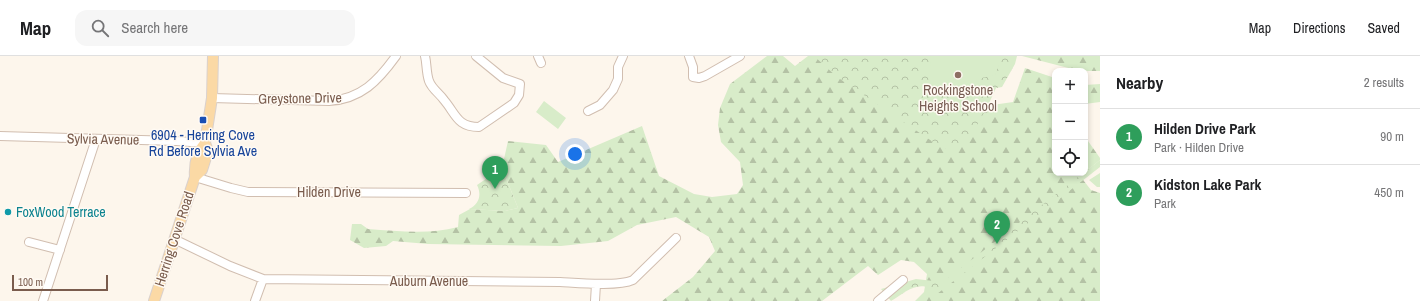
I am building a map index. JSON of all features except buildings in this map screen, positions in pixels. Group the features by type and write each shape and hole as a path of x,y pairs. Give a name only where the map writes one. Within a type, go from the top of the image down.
{"main road":[{"name":"Herring Cove Road","path":"154,301 195,177 202,170 208,151 205,143 212,98 213,56"}],"street":[{"name":"Greystone Drive","path":"212,98 340,100 358,94 371,86 382,76 396,56"},
{"path":"425,56 427,75 435,90 456,118 470,127 479,128 514,102 520,94 520,84 503,78 476,56"},
{"path":"588,111 600,105 613,90 618,79 618,68 623,56"},
{"path":"689,56 693,67 693,77 699,78 740,56"},
{"name":"Sylvia Avenue","path":"0,136 205,143"},
{"path":"43,301 96,139"},
{"name":"Hilden Drive","path":"195,177 248,192 466,193"},
{"name":"Auburn Avenue","path":"174,239 230,266 263,279 560,282 596,284 624,283 633,280 676,238"},
{"path":"29,242 60,250"},
{"path":"255,301 263,279"},
{"path":"878,301 903,280"},
{"path":"595,301 596,284"}],"green space":[{"path":"767,56 783,56 795,66 808,56 886,56 937,113 1013,102 1025,68 1052,77 1052,176 1080,176 1091,190 1100,193 1100,301 915,301 924,292 927,274 914,262 901,260 878,275 868,266 822,301 662,301 693,277 715,251 709,237 676,217 637,225 608,241 561,246 428,244 393,241 386,246 364,248 350,240 352,224 361,224 368,229 413,232 436,231 458,227 459,215 470,209 505,211 518,208 502,168 508,141 546,145 558,162 642,126 659,176 694,194 712,197 737,194 743,185 740,162 721,142 718,125 720,108 730,84"},
{"path":"814,56 1017,56 1015,64 1002,87 996,88 981,119 970,135 960,146 950,149 939,146 837,77"},
{"path":"931,56 1001,56 995,75 931,89 928,85"},
{"path":"1022,56 1100,56 1100,71 1088,71 1088,68 1068,68"},
{"path":"1100,84 1100,102 1088,104 1088,85"},
{"path":"544,101 566,118 558,129 536,112"},
{"path":"1088,141 1100,158 1100,160 1088,170"},
{"path":"1100,160 1100,167 937,294 931,289 919,286 908,290 891,301 881,289 916,279 943,282 1079,176 1088,176 1088,169"},
{"path":"502,168 518,208 505,211 469,209 475,205 479,199 479,189 477,185"},
{"path":"1100,173 1100,187 1097,187 1089,180"}],"place":[{"name":"Rockingstone Heights School","path":"958,75"},
{"name":"6904 - Herring Cove Rd Before Sylvia Ave","path":"203,120"},
{"name":"Hilden Drive Park","path":"495,189"},
{"name":"FoxWood Terrace","path":"8,212"},
{"name":"Kidston Lake Park","path":"997,244"}]}
